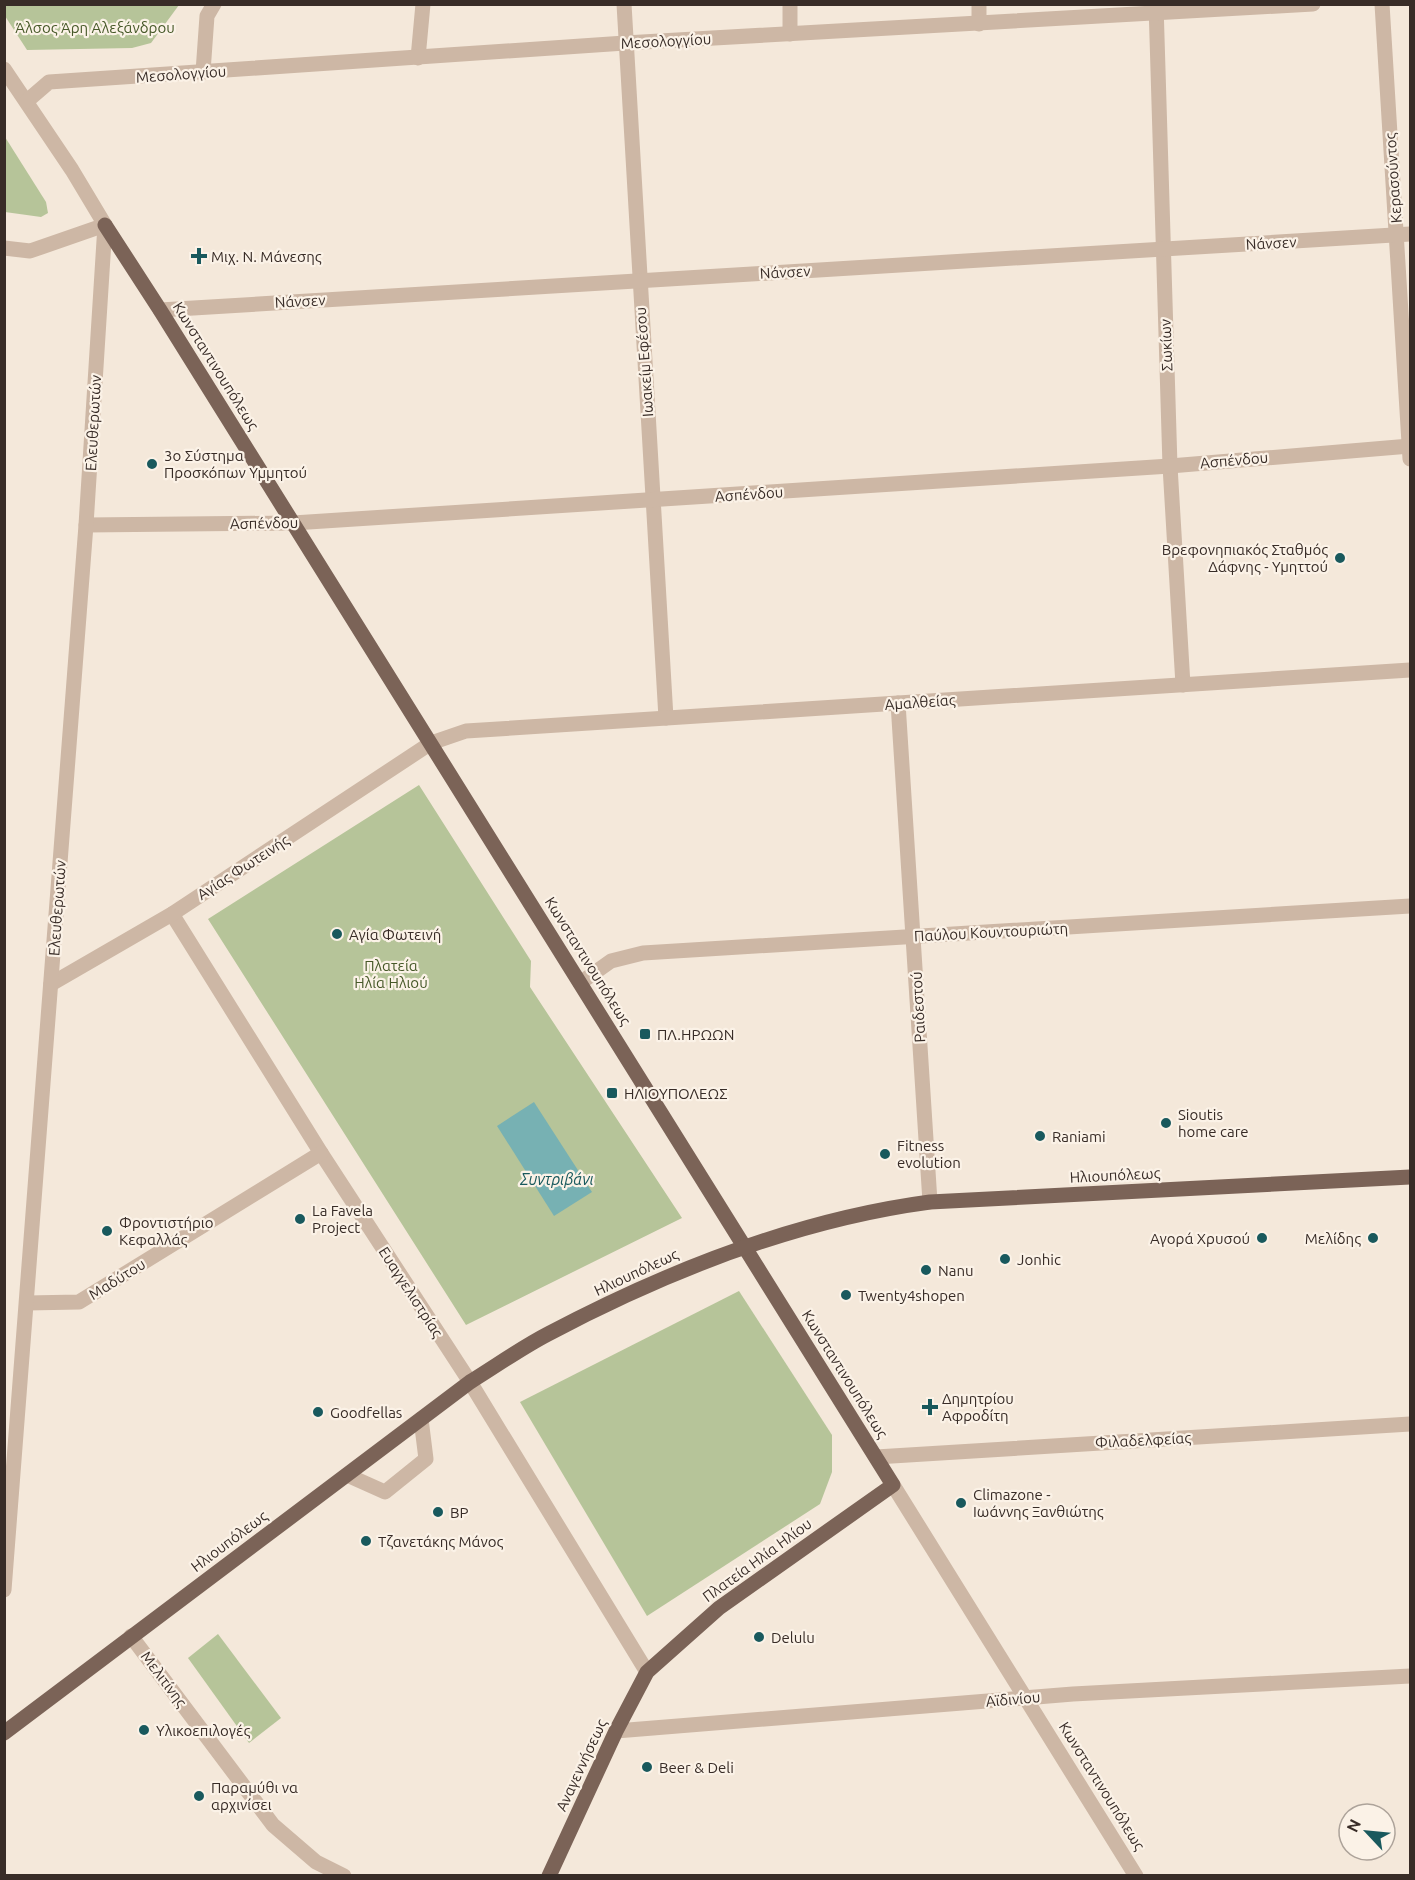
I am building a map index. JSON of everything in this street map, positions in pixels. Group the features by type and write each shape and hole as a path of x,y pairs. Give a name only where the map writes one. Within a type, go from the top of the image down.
{"main road":[{"name":"Κωνσταντινουπόλεως","path":"105,225 893,1485"},
{"name":"Ηλιουπόλεως","path":"4,1734 470,1382 546,1335 661,1279 707,1260 744,1247 881,1209 930,1202 1410,1177"},
{"name":"Πλατεία Ηλία Ηλίου","path":"647,1672 719,1608 893,1485"},
{"name":"Αναγεννήσεως","path":"549,1875 616,1731 647,1672"}],"street":[{"path":"203,72 207,16 214,4"},
{"path":"418,58 423,4"},
{"name":"Ιωακείμ Εφέσου","path":"624,4 666,718"},
{"path":"790,4 790,34"},
{"path":"979,4 979,24"},
{"name":"Μεσολογγίου","path":"27,101 49,82 625,43 979,24 1156,8 1313,4"},
{"name":"Κερασούντος","path":"1382,4 1403,235 1410,450"},
{"name":"Σωκίων","path":"1156,8 1170,466 1183,685"},
{"name":"Κωνσταντινουπόλεως","path":"4,69 72,170 105,225"},
{"path":"4,248 30,251 105,225"},
{"name":"Ελευθερωτών","path":"4,1590 86,525 105,225"},
{"name":"Νάνσεν","path":"160,310 1403,235"},
{"name":"Ασπένδου","path":"86,525 293,523 1410,450"},
{"name":"Αμαλθείας","path":"431,743 466,731 1410,670"},
{"name":"Ραιδεστού","path":"898,703 930,1202"},
{"name":"Αγίας Φωτεινής","path":"51,984 172,914 431,743"},
{"name":"Παύλου Κουντουριώτη","path":"580,983 611,961 643,953 1410,906"},
{"name":"Ευαγγελιστρίας","path":"172,914 321,1153 470,1382 647,1672"},
{"name":"Μαδύτου","path":"27,1303 79,1302 321,1153"},
{"path":"347,1475 385,1492 426,1459 421,1419"},
{"name":"Φιλαδελφείας","path":"876,1457 1410,1424"},
{"name":"Κωνσταντινουπόλεως","path":"893,1485 1136,1875"},
{"name":"Μελιτίνης","path":"131,1636 273,1825 316,1862 344,1875"},
{"name":"Αϊδινίου","path":"616,1731 1026,1698 1410,1676"}],"green space":[{"name":"Άλσος Άρη Αλεξάνδρου","path":"4,5 179,5 151,43 132,48 27,50 5,16"},
{"path":"5,137 46,202 48,213 41,217 5,212"},
{"name":"Πλατεία Ηλία Ηλιού","path":"419,785 531,961 530,987 682,1218 466,1325 208,919"},
{"path":"739,1291 832,1435 832,1472 820,1504 647,1616 520,1402"},
{"path":"218,1634 281,1718 249,1743 188,1658"}],"water":[{"name":"Συντριβάνι","path":"534,1102 592,1192 554,1216 497,1126"}],"place":[{"name":"Μιχ. Ν. Μάνεσης","path":"199,256"},
{"name":"3o Σύστημα Προσκόπων Υμμητού","path":"152,464"},
{"name":"Βρεφονηπιακός Σταθμός Δάφνης - Υμηττού","path":"1340,558"},
{"name":"Αγία Φωτεινή","path":"337,934"},
{"name":"ΠΛ.ΗΡΩΩΝ","path":"645,1034"},
{"name":"ΗΛΙΟΥΠΟΛΕΩΣ","path":"612,1093"},
{"name":"Sioutis home care","path":"1166,1123"},
{"name":"Raniami","path":"1040,1136"},
{"name":"Fitness evolution","path":"885,1154"},
{"name":"La Favela Project","path":"300,1219"},
{"name":"Φροντιστήριο Κεφαλλάς","path":"107,1231"},
{"name":"Αγορά Χρυσού","path":"1262,1238"},
{"name":"Μελίδης","path":"1373,1238"},
{"name":"Jonhic","path":"1005,1259"},
{"name":"Nanu","path":"926,1270"},
{"name":"Twenty4shopen","path":"846,1295"},
{"name":"Δημητρίου Αφροδίτη","path":"930,1407"},
{"name":"Goodfellas","path":"318,1412"},
{"name":"Climazone - Ιωάννης Ξανθιώτης","path":"961,1503"},
{"name":"BP","path":"438,1512"},
{"name":"Τζανετάκης Μάνος","path":"366,1541"},
{"name":"Delulu","path":"759,1637"},
{"name":"Υλικοεπιλογές","path":"144,1730"},
{"name":"Beer & Deli","path":"647,1767"},
{"name":"Παραμύθι να αρχινίσει","path":"199,1796"}]}
